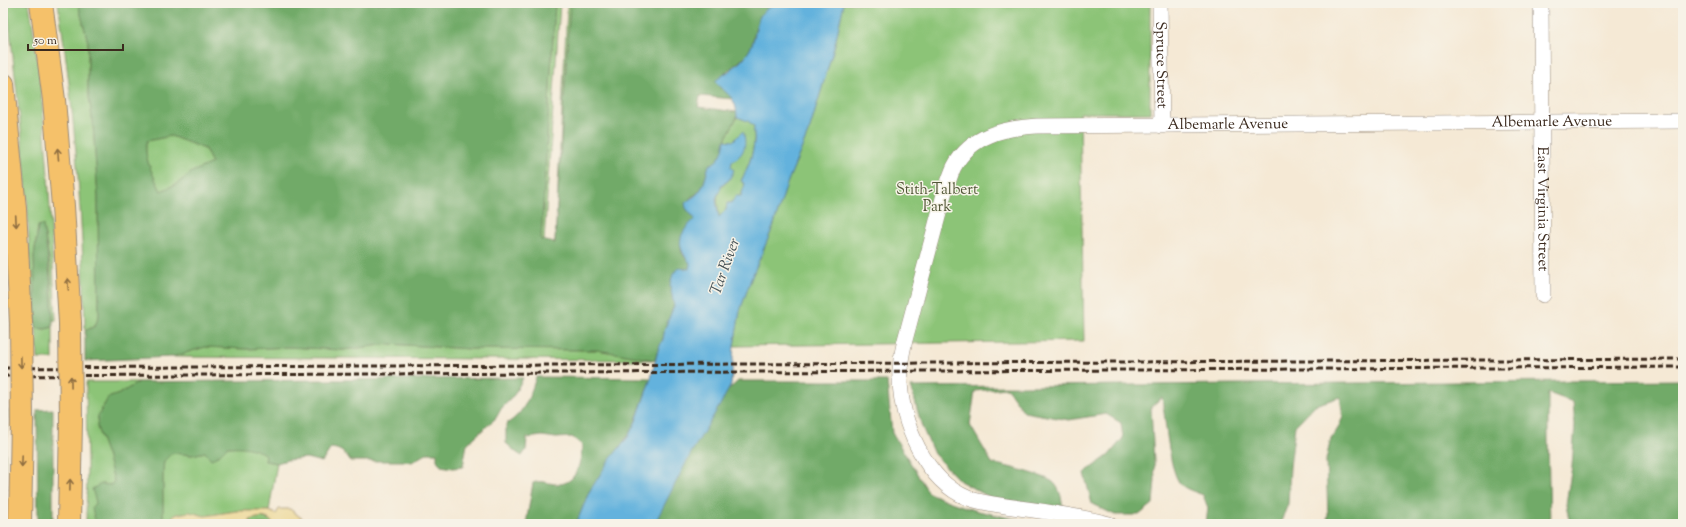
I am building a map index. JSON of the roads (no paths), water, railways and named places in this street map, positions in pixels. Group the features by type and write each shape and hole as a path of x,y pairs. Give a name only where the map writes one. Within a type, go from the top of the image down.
{"highway":[{"path":"41,3 54,100 63,206 70,323 71,421 69,524"},
{"path":"3,84 15,210 21,323 22,422 20,524"}],"street":[{"name":"Spruce Street","path":"1160,3 1162,126"},
{"name":"East Virginia Street","path":"1541,3 1543,295"},
{"name":"Albemarle Avenue","path":"1109,524 1084,517 994,504 968,498 952,489 936,474 925,460 913,440 907,423 901,393 900,379 901,358 908,328 946,188 955,166 965,152 975,144 995,132 1021,127 1683,121"}],"water":[{"name":"Tar River","path":"775,3 844,3 835,44 810,128 788,181 773,227 751,279 740,311 734,346 731,385 691,453 657,519 651,524 576,524 589,492 608,462 628,437 636,421 651,378 665,328 674,306 670,285 673,274 678,268 689,269 690,263 682,251 680,240 689,224 695,219 686,208 685,203 695,196 702,187 709,165 719,158 725,140 733,141 743,131 745,140 744,149 740,156 732,161 731,168 734,170 729,180 722,185 716,199 719,217 726,210 727,203 731,203 736,196 741,196 745,184 741,181 749,162 753,147 754,126 748,121 737,117 733,100 715,81 734,67 747,54 753,42 759,18 762,13"}],"railway":[{"path":"3,368 1683,359"},
{"path":"3,376 1683,367"}],"park label":[{"name":"Stith-Talbert Park","path":"937,198"}]}
